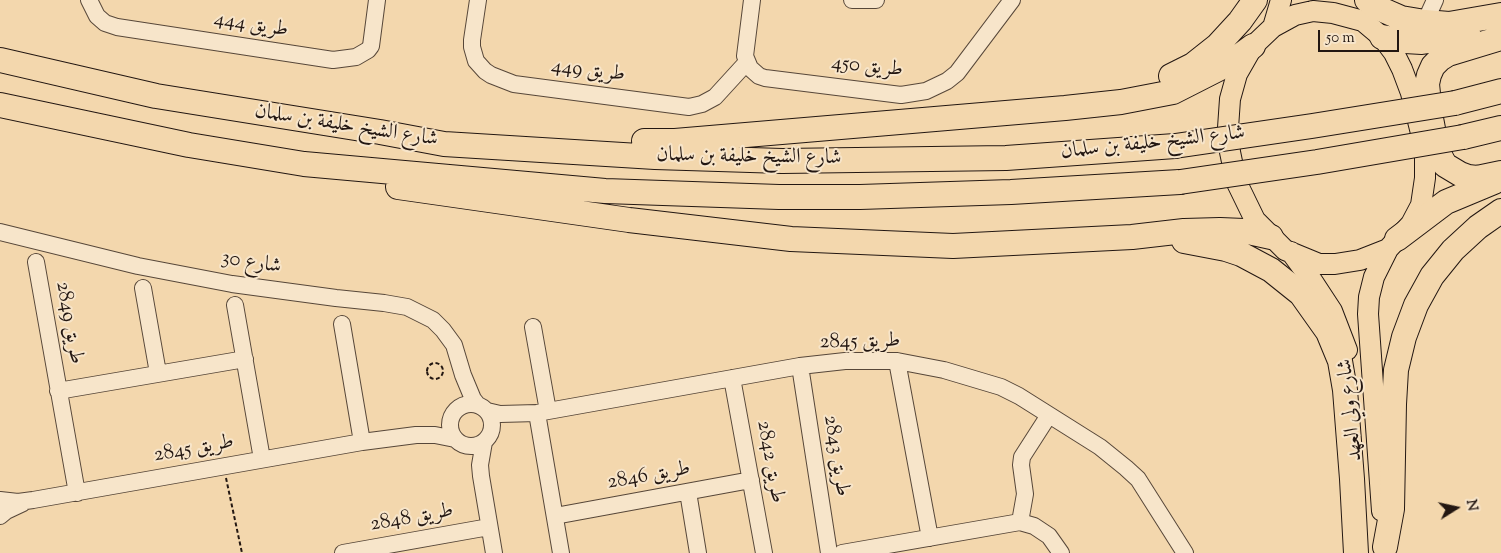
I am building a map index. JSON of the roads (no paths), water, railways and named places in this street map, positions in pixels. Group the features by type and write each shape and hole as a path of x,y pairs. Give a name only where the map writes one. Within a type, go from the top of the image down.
{"highway":[{"path":"1021,112 1121,93 1166,79 1193,65 1217,46 1240,21 1255,0"},
{"path":"1365,10 1376,7 1401,18 1449,24 1501,15"},
{"path":"1382,37 1405,42 1422,42 1501,25"},
{"path":"1501,38 1448,54 1433,66 1427,84 1437,150 1445,164 1468,177 1477,178 1501,173"},
{"path":"380,132 447,132 560,141 675,141 1021,112 1120,102 1173,92 1230,63 1253,46"},
{"name":"شارع الشيخ خليفة بن سلمان","path":"0,60 156,96 444,144 654,157 782,162 1006,158 1175,146 1312,126 1455,102 1501,91"},
{"name":"شارع الشيخ خليفة بن سلمان","path":"0,105 189,144 304,164 605,191 778,197 860,197 1011,192 1180,182 1318,162 1463,137 1501,128"},
{"path":"304,164 395,186 629,220 791,239 953,246 1132,237 1184,231 1244,231 1271,237"},
{"path":"1393,244 1446,202 1486,184 1501,180"},
{"path":"1385,550 1392,509 1396,370 1404,337 1416,306 1432,276 1453,250 1478,227 1501,212"},
{"path":"1132,237 1192,242 1241,254 1277,274 1300,294 1311,307 1328,332 1340,362 1345,390 1358,553"}],"main road":[{"path":"1272,27 1281,0"},
{"path":"1340,0 1365,10 1394,53 1402,69 1411,93 1425,149 1425,178 1421,205 1411,224 1393,244 1360,260 1335,264 1319,264 1285,250 1255,220 1236,181 1230,152 1228,128 1230,100 1237,74 1253,46 1272,27 1295,15 1313,11 1333,13 1365,10"},
{"name":"شارع ولي العهد","path":"1385,550 1368,314 1369,297 1374,277 1393,244"},
{"name":"شارع ولي العهد","path":"1291,252 1332,312 1345,343 1353,377 1359,478 1358,553"}],"street":[{"name":"طريق 444","path":"89,0 97,16 105,23 117,27 333,60 356,57 371,46 377,0"},
{"name":"طريق 449","path":"478,0 472,40 476,60 491,75 514,84 689,107 702,104 714,97 747,62"},
{"path":"747,62 745,50 752,0"},
{"path":"852,0 876,0"},
{"name":"طريق 450","path":"747,62 754,72 765,78 901,95 926,92 947,81 957,73 1012,0"},
{"path":"1425,22 1435,0"},
{"name":"شارع 30","path":"0,232 138,266 326,297 407,307 434,320 444,330 454,344 463,375 473,399 482,408"},
{"name":"طريق 2849","path":"36,262 77,493"},
{"path":"143,288 158,373"},
{"path":"235,306 262,459"},
{"path":"342,324 362,442"},
{"path":"533,327 538,412 561,553"},
{"name":"طريق 2849","path":"58,391 245,359"},
{"name":"طريق 2845","path":"482,408 500,414 538,412 800,366 845,361 897,361 944,370 1001,387 1019,396 1100,447 1138,479 1185,553"},
{"path":"897,361 930,538"},
{"name":"طريق 2843","path":"800,366 829,553"},
{"name":"شارع 30","path":"455,412 462,399 463,375"},
{"name":"طريق 2842","path":"732,378 764,553"},
{"path":"482,489 475,466 450,428 455,412 468,404 482,408 491,421 480,465 482,489 494,553"},
{"name":"طريق 2845","path":"416,435 444,422 455,412"},
{"name":"طريق 2845","path":"487,436 502,424 538,412"},
{"path":"1020,522 1025,494 1021,465 1022,457 1049,415"},
{"name":"طريق 2845","path":"0,500 18,502 33,500 362,442 416,435 435,435 459,442"},
{"path":"459,442 474,445 487,436"},
{"name":"طريق 2846","path":"555,516 750,480"},
{"path":"688,492 698,553"},
{"name":"طريق 2845","path":"0,516 19,505 33,500"},
{"path":"842,553 1020,522 1034,526 1049,536 1062,553"},
{"name":"طريق 2848","path":"344,553 428,546 489,527"}]}
